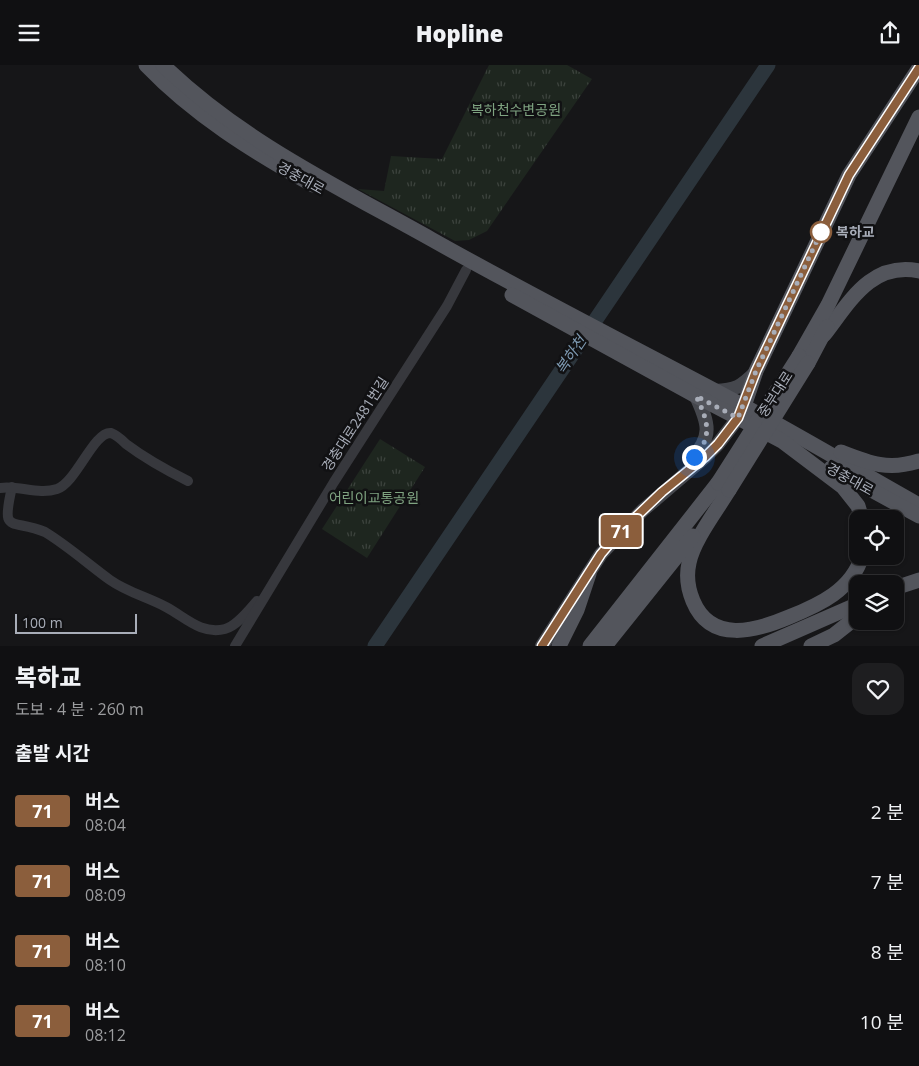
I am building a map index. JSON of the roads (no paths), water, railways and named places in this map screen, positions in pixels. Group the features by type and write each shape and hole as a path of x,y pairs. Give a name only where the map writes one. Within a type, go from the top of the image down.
{"main road":[{"name":"경충대로","path":"146,65 193,108 243,144 277,165 471,269"},
{"name":"경충대로","path":"163,65 189,91 254,139 471,269"},
{"path":"662,492 718,444 741,412 756,371 849,175 919,68"},
{"name":"중부대로","path":"804,360 828,305 919,117"},
{"name":"중부대로","path":"804,360 823,337 919,141"},
{"path":"471,269 695,391 741,412 919,505"},
{"path":"823,337 859,290 870,281 882,273 897,269 919,271"},
{"path":"605,646 723,487 804,360"},
{"path":"695,391 732,390 742,386 756,371"},
{"path":"542,646 601,554 618,534 662,492 702,449 707,433 707,420 695,391"},
{"path":"715,391 741,412"},
{"name":"경충대로","path":"785,436 919,516"},
{"path":"785,436 879,465 907,465 919,461"},
{"path":"785,436 843,487 859,510"},
{"path":"723,487 691,553 687,573 688,585 696,607 702,615 717,625 733,631 754,630 810,609 838,592 854,574 858,565"},
{"path":"590,646 723,487"},
{"path":"559,646 578,610 589,574"},
{"path":"904,586 919,580"},
{"path":"762,646 849,608"},
{"path":"811,646 834,635 849,623"}],"street":[{"name":"경충대로2481번길","path":"235,646 334,482 471,269"},
{"path":"0,488 12,487 42,491 62,486 90,452 95,443 104,434 108,433 116,435 145,459 188,481"},
{"name":"경충대로2481번길","path":"12,487 7,507 8,520 15,526 45,532 99,570 110,580 141,597 165,606 199,627 208,629 227,628 266,593"}],"waterway":[{"name":"복하천","path":"375,646 768,65"}],"place":[{"name":"복하교","path":"821,232"}],"park label":[{"name":"복하천수변공원","path":"516,110"},
{"name":"어린이교통공원","path":"374,498"}]}
